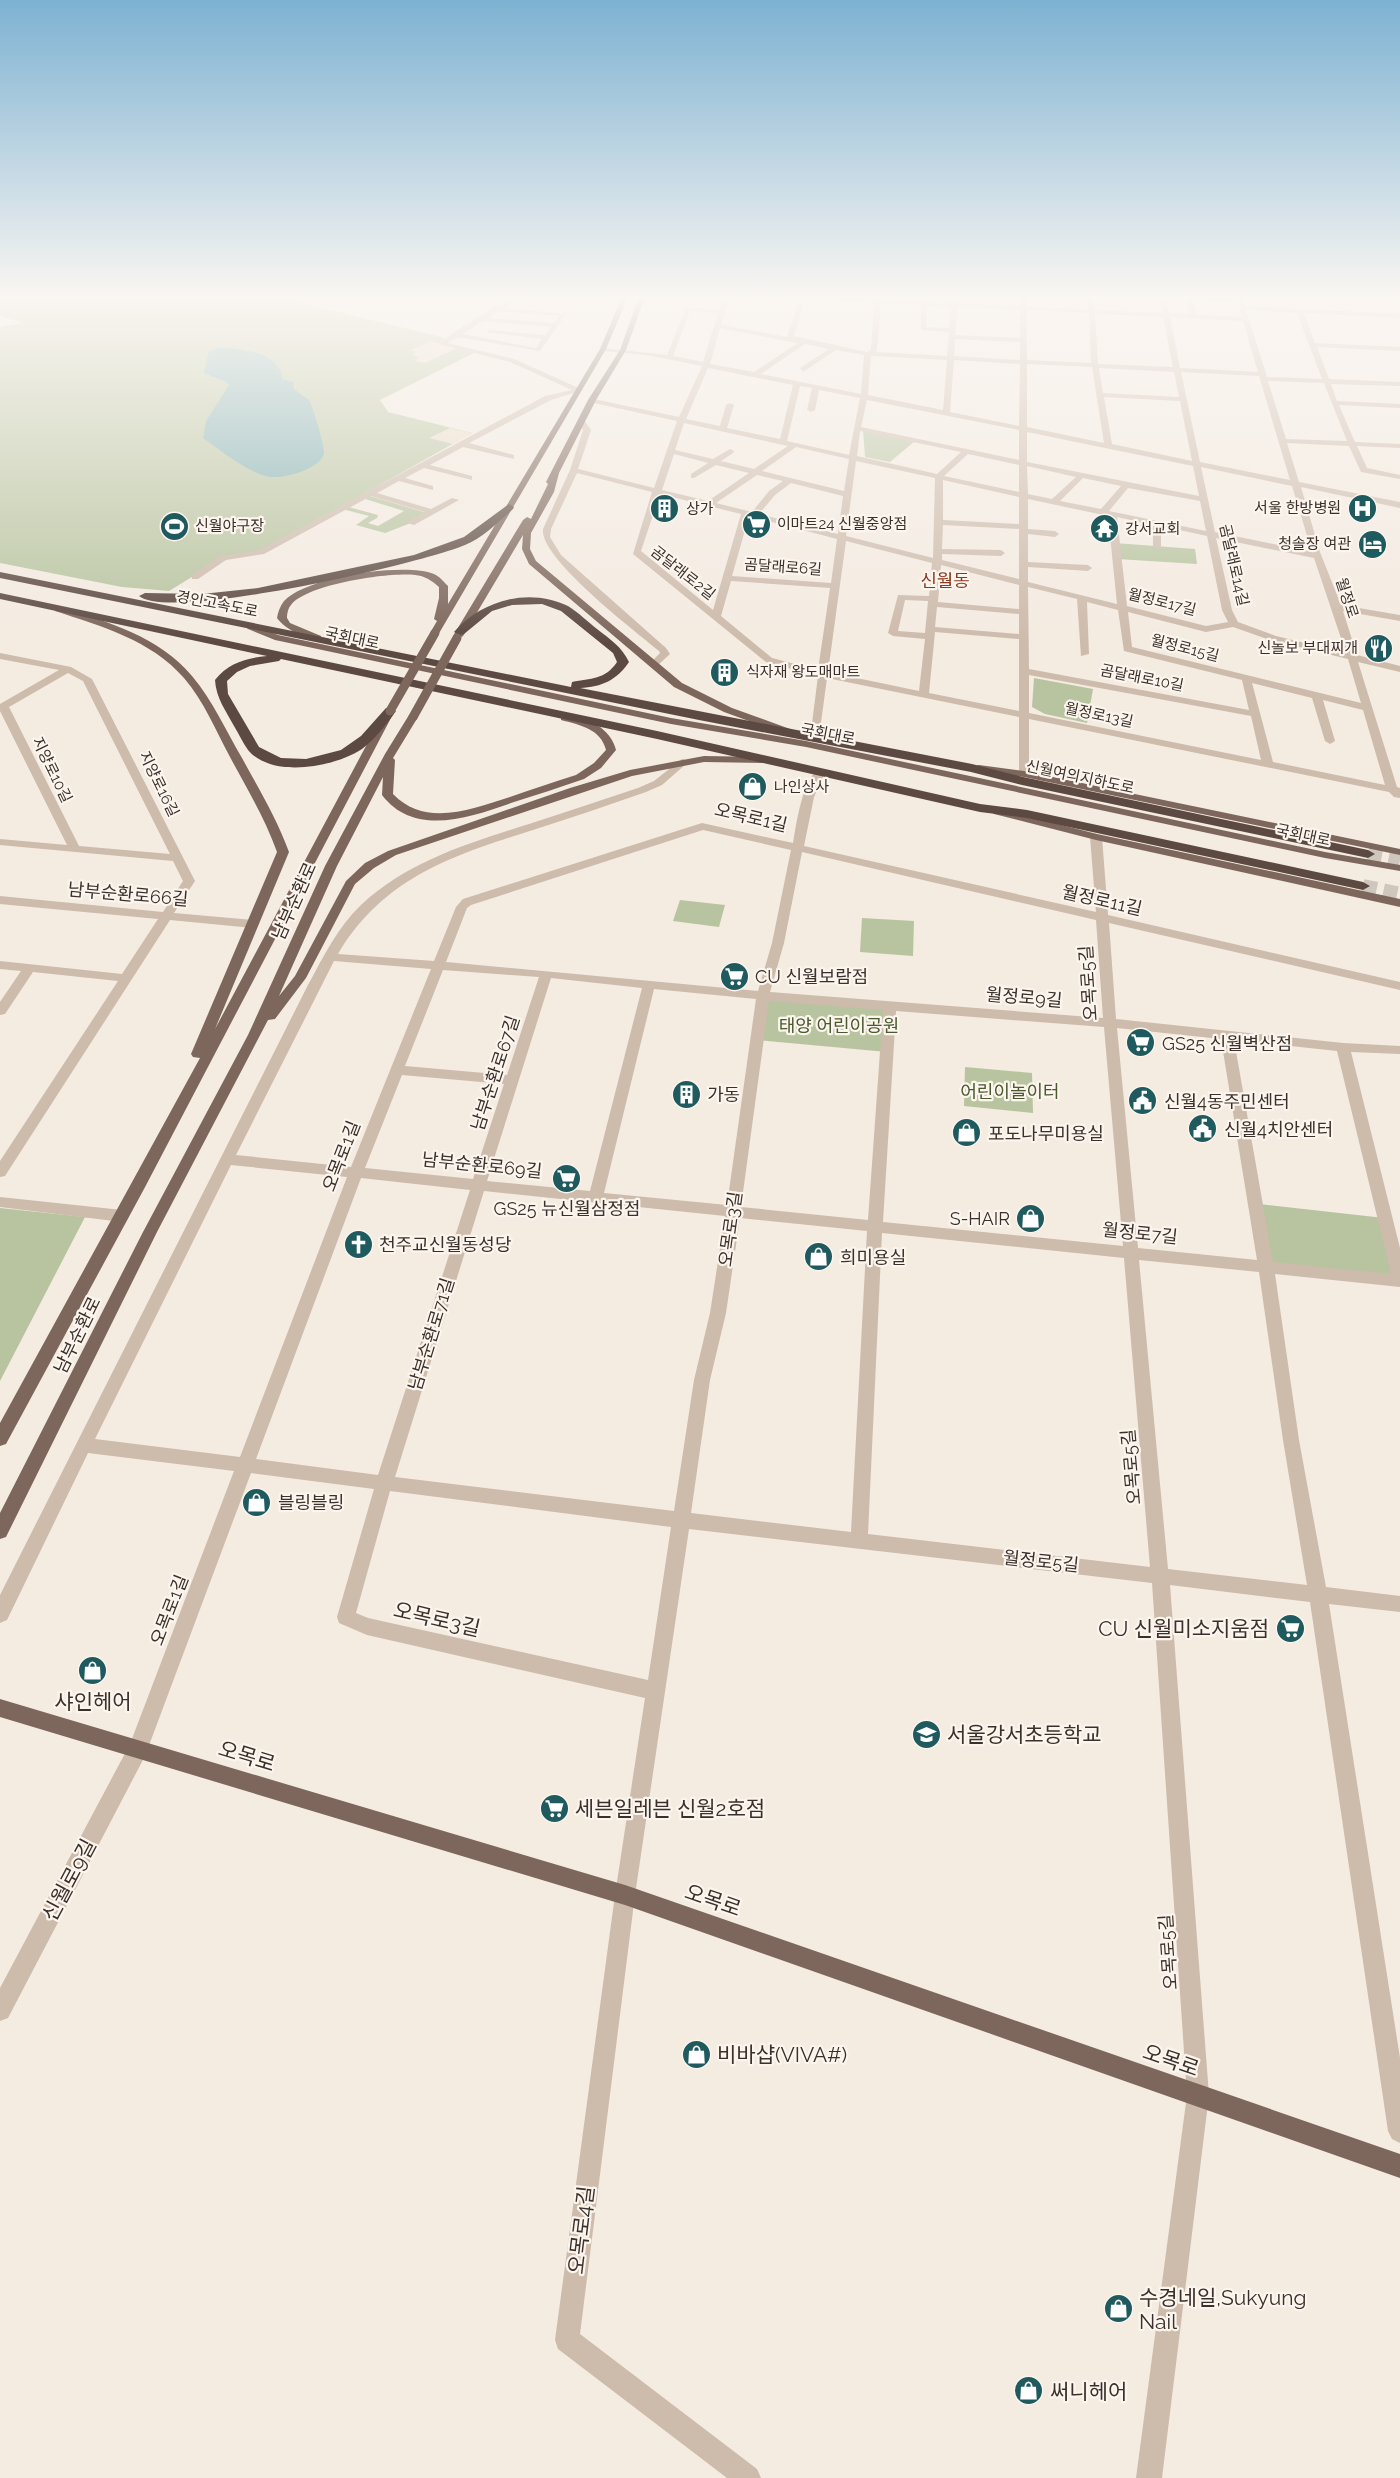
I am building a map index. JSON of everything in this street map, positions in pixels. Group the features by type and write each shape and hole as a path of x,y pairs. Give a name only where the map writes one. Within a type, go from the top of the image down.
{"highway":[{"path":"31,582 155,597 242,595 278,590 428,554 462,543 487,527 509,507"},
{"name":"경인고속도로","path":"0,575 540,684"},
{"name":"경인고속도로","path":"0,589 421,673"},
{"path":"0,596 545,711 980,808 1027,814 1363,886"},
{"path":"458,635 488,609 499,604 543,601 565,609 618,651 623,662 618,672 593,685 540,684"},
{"path":"298,658 244,663 226,674 221,680 222,694 254,749 262,756 287,763 317,762 331,758 360,744 390,711"},
{"name":"신월여의지하도로","path":"540,684 972,768 1022,782 1368,854"}],"main road":[{"name":"남부순환로","path":"0,1439 160,1146 390,711 565,413"},
{"name":"남부순환로","path":"0,1531 150,1232 255,1035 331,866 390,754 555,473 586,413"},
{"path":"555,473 550,492 527,533 526,549 532,562 678,685 709,702 786,731"},
{"path":"318,638 287,625 282,618 283,609 298,595 315,588 405,570 429,574 443,586 444,593 436,631"},
{"path":"56,608 112,627 138,639 165,656 186,675 202,696 275,827 283,852 160,1146"},
{"name":"국회대로","path":"251,627 275,637 660,719 806,744 1314,853 1400,868"},
{"name":"국회대로","path":"421,673 663,725 802,748 1307,856 1400,873"},
{"path":"390,754 387,795 396,806 413,814 430,817 449,818 468,814 580,777 594,770 611,750 610,741 603,733 588,725 545,711"},
{"path":"255,1035 296,983 350,883 374,862 392,853 630,773 682,762 722,758 770,760"},
{"path":"972,768 1024,774 1400,852"},
{"path":"980,808 1096,837 1400,903"},
{"name":"오목로","path":"0,1707 625,1894 1400,2166"}],"street":[{"path":"195,577 223,558 261,552 521,413"},
{"path":"646,413 1025,496 1318,556"},
{"name":"곰달래로2길","path":"685,413 655,492 636,552 769,660 823,674"},
{"path":"723,429 728,413"},
{"path":"783,442 790,413"},
{"name":"곰달래로6길","path":"814,737 860,413"},
{"path":"939,413 1400,505"},
{"path":"1024,413 1024,774"},
{"path":"1103,413 1108,446"},
{"name":"곰달래로14길","path":"1186,413 1227,610 1234,624 1273,638 1400,669"},
{"name":"월정로","path":"1275,413 1350,657 1397,793"},
{"path":"1340,413 1364,470 1400,477"},
{"path":"581,422 587,430 574,470 547,529 546,537 558,557 663,650 665,654 654,664"},
{"path":"857,428 1126,485 1204,498"},
{"path":"1284,441 1400,446"},
{"path":"462,444 511,457"},
{"path":"710,504 794,444"},
{"path":"670,451 756,470 849,495"},
{"path":"694,476 730,451"},
{"path":"924,695 938,551 939,476 967,451"},
{"path":"1054,502 1086,463"},
{"path":"422,465 469,478"},
{"name":"월정로17길","path":"574,470 1206,629 1234,624"},
{"path":"396,478 430,488"},
{"path":"716,616 749,515 790,480"},
{"path":"1107,513 1126,485"},
{"path":"368,493 432,512"},
{"path":"411,523 455,500"},
{"name":"월정로15길","path":"1107,513 1124,607 1127,649 1367,708"},
{"path":"938,522 1024,529 1055,534"},
{"path":"1157,523 1157,546"},
{"path":"938,551 1001,553"},
{"path":"1023,564 1088,568"},
{"name":"곰달래로6길","path":"728,578 835,586"},
{"path":"1024,612 901,597 893,633 1024,637"},
{"path":"1082,599 1084,654"},
{"path":"1336,607 1400,618"},
{"name":"지양로16길","path":"0,656 68,669 84,676 90,683 189,881 0,1172"},
{"path":"2,707 68,669"},
{"name":"곰달래로10길","path":"1024,671 1255,714"},
{"name":"월정로13길","path":"823,674 1397,793"},
{"path":"1246,678 1268,765"},
{"path":"1317,696 1330,741"},
{"name":"지양로10길","path":"2,707 74,848"},
{"path":"0,1614 226,1159 314,985 342,935 364,909 414,870 450,853 642,790 658,783 682,762"},
{"name":"오목로3길","path":"625,1894 702,1380 718,1313 763,996 778,943 808,797 820,772"},
{"name":"오목로1길","path":"138,1749 356,1172 462,907 472,899 702,826 796,847"},
{"name":"오목로5길","path":"1096,837 1110,1023 1160,1575 1198,2095 1149,2478"},
{"path":"0,842 177,858"},
{"name":"월정로11길","path":"796,847 1400,986"},
{"name":"남부순환로66길","path":"0,900 253,924"},
{"path":"330,957 546,974 763,996"},
{"path":"0,965 126,978"},
{"path":"0,1011 30,968"},
{"name":"남부순환로67길","path":"478,1184 546,974"},
{"path":"296,983 314,985"},
{"path":"596,1196 649,984"},
{"name":"월정로9길","path":"763,996 1110,1023 1343,1047 1400,1050"},
{"path":"859,1541 875,1225 890,1006"},
{"path":"1227,1035 1266,1266 1291,1440 1318,1594 1400,2131"},
{"path":"1343,1047 1400,1280"},
{"path":"396,1070 512,1080"},
{"name":"남부순환로69길","path":"226,1159 733,1210"},
{"name":"남부순환로71길","path":"384,1483 478,1184"},
{"path":"0,1202 122,1216"},
{"name":"월정로7길","path":"733,1210 1400,1280"},
{"path":"83,1445 681,1520"},
{"name":"오목로3길","path":"384,1483 346,1617 367,1626 655,1691"},
{"name":"월정로5길","path":"681,1520 1400,1604"},
{"name":"신월로9길","path":"0,2010 138,1749"},
{"name":"오목로4길","path":"625,1894 567,2340 748,2478"}],"green space":[{"path":"0,413 391,413 472,433 261,552 223,558 169,591 122,587 0,563"},
{"path":"863,430 915,441 890,462 865,457"},
{"path":"370,496 427,513 411,523 385,533 356,525 369,516 342,509 345,506 378,515 368,523 378,526 404,511 362,498"},
{"path":"1115,543 1195,549 1197,564 1117,559"},
{"path":"1034,678 1093,689 1087,723 1045,714 1032,707"},
{"path":"680,900 725,905 719,927 673,921"},
{"path":"862,918 914,921 913,956 860,952"},
{"name":"태양 어린이공원","path":"763,996 890,1006 887,1052 756,1040"},
{"name":"어린이놀이터","path":"965,1067 1032,1073 1033,1113 964,1106"},
{"path":"1259,1204 1384,1218 1398,1278 1268,1264"},
{"path":"0,1208 85,1217 0,1381"}],"shaded area":[{"path":"450,428 472,433 453,444 429,438"}],"water":[{"path":"211,413 314,413 324,453 317,464 310,468 286,476 264,476 236,462 203,438 206,421"}],"tunnel":[{"path":"1368,854 1400,860"},
{"path":"1363,886 1400,894"}],"place":[{"name":"서울 한방병원","path":"1362,508"},
{"name":"상가","path":"665,509"},
{"name":"이마트24 신월중앙점","path":"756,524"},
{"name":"신월야구장","path":"174,526"},
{"name":"강서교회","path":"1104,529"},
{"name":"청솔장 여관","path":"1372,544"},
{"name":"신놀보 부대찌개","path":"1379,648"},
{"name":"식자재 왕도매마트","path":"725,672"},
{"name":"나인상사","path":"753,787"},
{"name":"CU 신월보람점","path":"734,976"},
{"name":"GS25 신월벽산점","path":"1141,1043"},
{"name":"가동","path":"686,1094"},
{"name":"신월4동주민센터","path":"1143,1101"},
{"name":"신월4치안센터","path":"1203,1129"},
{"name":"포도나무미용실","path":"967,1133"},
{"name":"GS25 뉴신월삼정점","path":"567,1179"},
{"name":"S-HAIR","path":"1031,1218"},
{"name":"천주교신월동성당","path":"358,1244"},
{"name":"희미용실","path":"819,1257"},
{"name":"블링블링","path":"257,1502"},
{"name":"CU 신월미소지움점","path":"1290,1628"},
{"name":"샤인헤어","path":"93,1670"},
{"name":"서울강서초등학교","path":"926,1734"},
{"name":"세븐일레븐 신월2호점","path":"554,1808"},
{"name":"비바샵(VIVA#)","path":"696,2054"},
{"name":"수경네일,Sukyung Nail","path":"1118,2309"},
{"name":"써니헤어","path":"1029,2391"}],"district":[{"name":"신월동","path":"945,580"}]}
